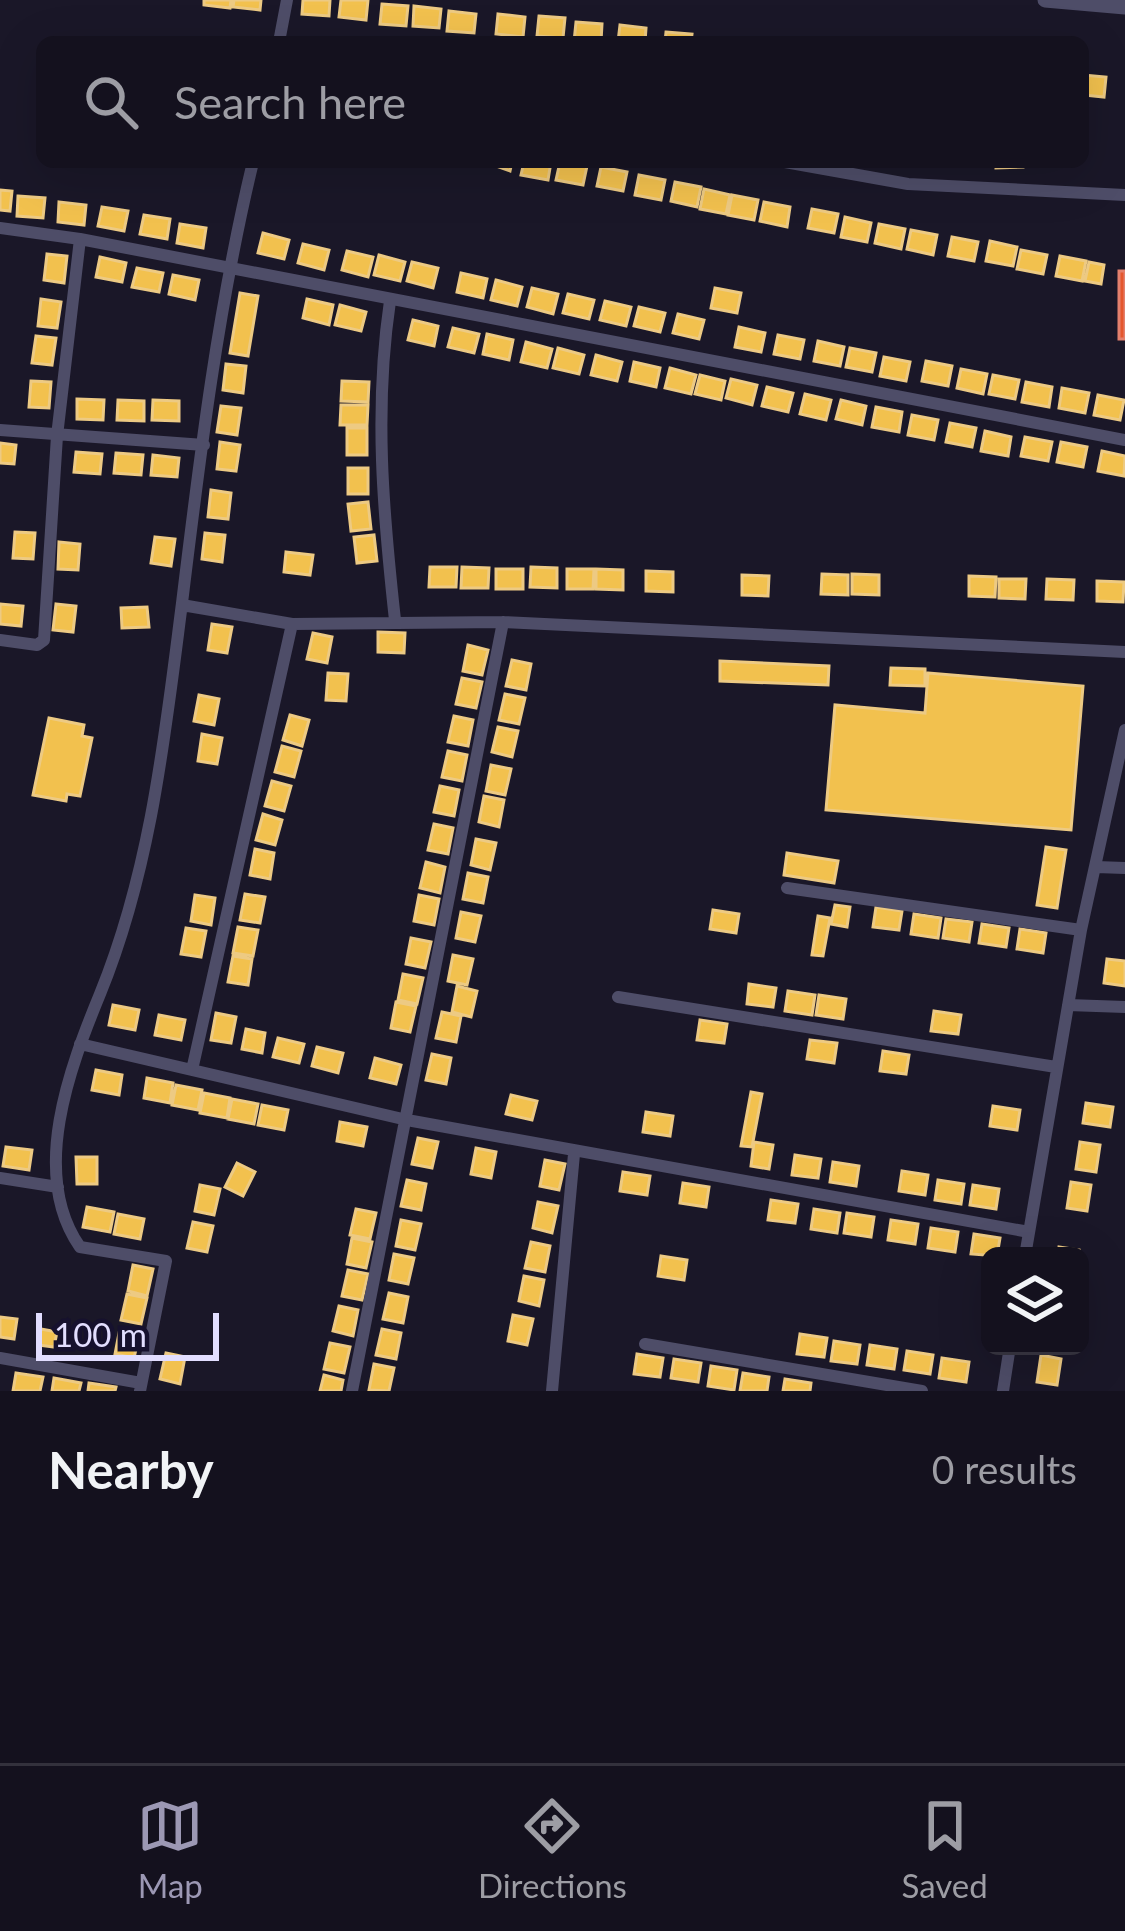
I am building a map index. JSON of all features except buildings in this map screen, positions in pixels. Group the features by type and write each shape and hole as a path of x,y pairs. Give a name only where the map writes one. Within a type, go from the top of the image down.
{"street":[{"path":"280,36 286,0"},
{"path":"1046,0 1125,7"},
{"path":"0,1358 140,1387 166,1261 80,1246 70,1232 58,1186 63,1091 120,946 169,737 227,267 252,168"},
{"path":"819,168 908,184 1125,195"},
{"path":"0,228 80,238 1125,440"},
{"path":"0,640 37,645 44,640 57,436 80,238"},
{"path":"390,301 378,403 381,498 395,620"},
{"path":"0,430 204,445"},
{"path":"182,605 292,624 503,622 1125,652"},
{"path":"352,1391 503,622"},
{"path":"192,1070 292,624"},
{"path":"1026,1247 1081,930 1125,730"},
{"path":"1096,867 1125,868"},
{"path":"788,888 1081,930"},
{"path":"618,997 1057,1067"},
{"path":"1068,1005 1125,1007"},
{"path":"80,1044 574,1154 1029,1232"},
{"path":"552,1391 574,1154"},
{"path":"0,1178 58,1186"},
{"path":"645,1344 922,1391"},
{"path":"1003,1391 1009,1355"}]}
